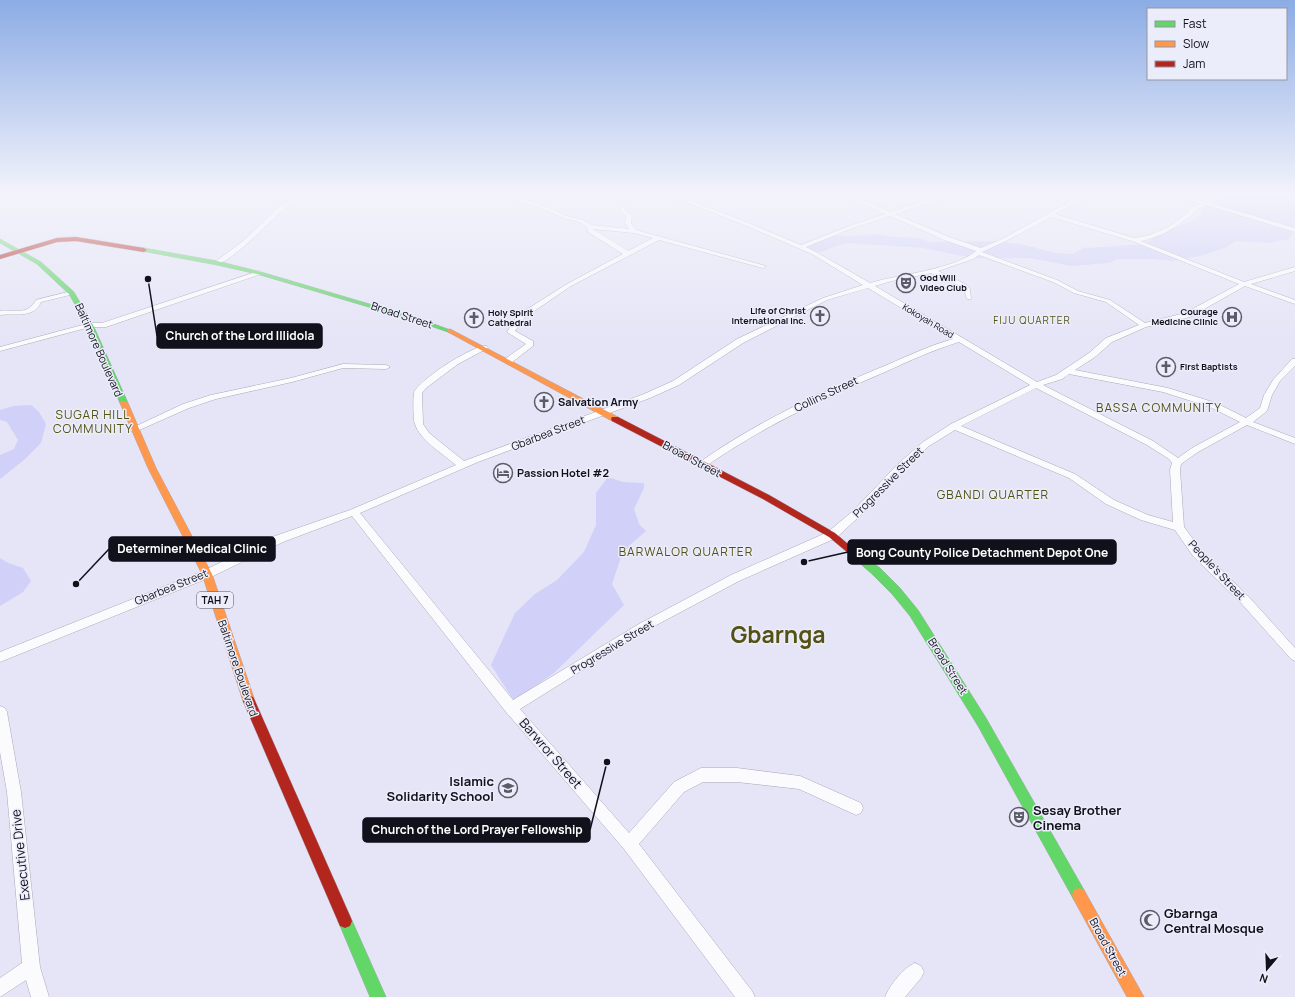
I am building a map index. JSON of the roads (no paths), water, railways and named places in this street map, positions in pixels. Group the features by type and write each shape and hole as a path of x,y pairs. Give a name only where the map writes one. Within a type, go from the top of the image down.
{"main road":[{"name":"Baltimore Boulevard","path":"3,242 39,263 72,293 90,325 152,468 207,574 252,711 378,997"},
{"name":"Broad Street","path":"0,257 52,242"},
{"name":"Broad Street","path":"91,242 217,263 259,273 448,330 766,497 832,535 876,571 896,591 914,613 982,722 1136,997"}],"street":[{"path":"217,263 245,242"},
{"path":"607,242 628,254"},
{"path":"508,361 529,346 530,343 511,332 521,317 569,285 651,242"},
{"path":"670,242 763,266"},
{"name":"Kokoyah Road","path":"787,242 821,257 958,340 1036,385 1150,443 1172,457 1177,463"},
{"path":"801,247 813,242"},
{"path":"951,242 1055,281 1082,294 1108,302 1144,324"},
{"name":"Gbarbea Street","path":"0,657 207,574 279,539 354,512 462,465 647,396 676,383 740,341 825,299 891,279 932,271 971,258 1000,242"},
{"path":"1138,242 1244,284 1295,302"},
{"name":"Progressive Street","path":"511,708 643,627 735,578 832,535 858,512 901,466 926,444 954,426 1036,385 1059,377 1092,355 1109,340 1144,324 1188,314 1244,284 1295,269"},
{"path":"932,271 965,286 967,289 968,298"},
{"path":"0,347 90,325 103,325 259,273"},
{"path":"0,313 12,313 32,309 38,301 72,293"},
{"path":"0,320 12,313"},
{"name":"Collins Street","path":"702,464 757,428 809,402 914,355 958,340"},
{"path":"462,465 435,443 423,430 420,424 418,393 423,386 456,362 484,348"},
{"path":"954,426 1072,476 1110,502 1145,518 1179,527 1175,470 1177,463 1195,450 1246,422 1264,409 1268,395 1277,380 1295,361"},
{"path":"134,429 186,406 214,397 292,380 342,366 386,367"},
{"path":"1068,371 1165,390 1213,405 1246,422 1295,441"},
{"name":"Barwror Street","path":"354,512 511,708 629,844 746,997"},
{"name":"People's Street","path":"1179,527 1197,553 1245,600 1295,656"},
{"name":"Executive Drive","path":"0,712 14,792 30,968 40,997"},
{"path":"629,844 679,787 701,775 737,775 800,783 856,808"},
{"path":"0,988 30,968"},
{"path":"894,997 915,972"}],"place":[{"name":"Church of the Lord Illidola","path":"148,279"},
{"name":"God Will Video Club","path":"906,283"},
{"name":"Life of Christ International Inc.","path":"820,316"},
{"name":"Courage Medicine Clinic","path":"1232,317"},
{"name":"Holy Spirit Cathedral","path":"474,318"},
{"name":"First Baptists","path":"1166,367"},
{"name":"Salvation Army","path":"544,402"},
{"name":"Passion Hotel #2","path":"503,473"},
{"name":"Bong County Police Detachment Depot One","path":"804,562"},
{"name":"Determiner Medical Clinic","path":"76,584"},
{"name":"Church of the Lord Prayer Fellowship","path":"607,762"},
{"name":"Islamic Solidarity School","path":"508,788"},
{"name":"Sesay Brother Cinema","path":"1019,817"},
{"name":"Gbarnga Central Mosque","path":"1150,920"}],"district":[{"name":"FIJU QUARTER","path":"1032,320"},
{"name":"BASSA COMMUNITY","path":"1159,408"},
{"name":"SUGAR HILL COMMUNITY","path":"93,422"},
{"name":"GBANDI QUARTER","path":"993,495"},
{"name":"BARWALOR QUARTER","path":"686,552"},
{"name":"Gbarnga","path":"778,635"}]}
